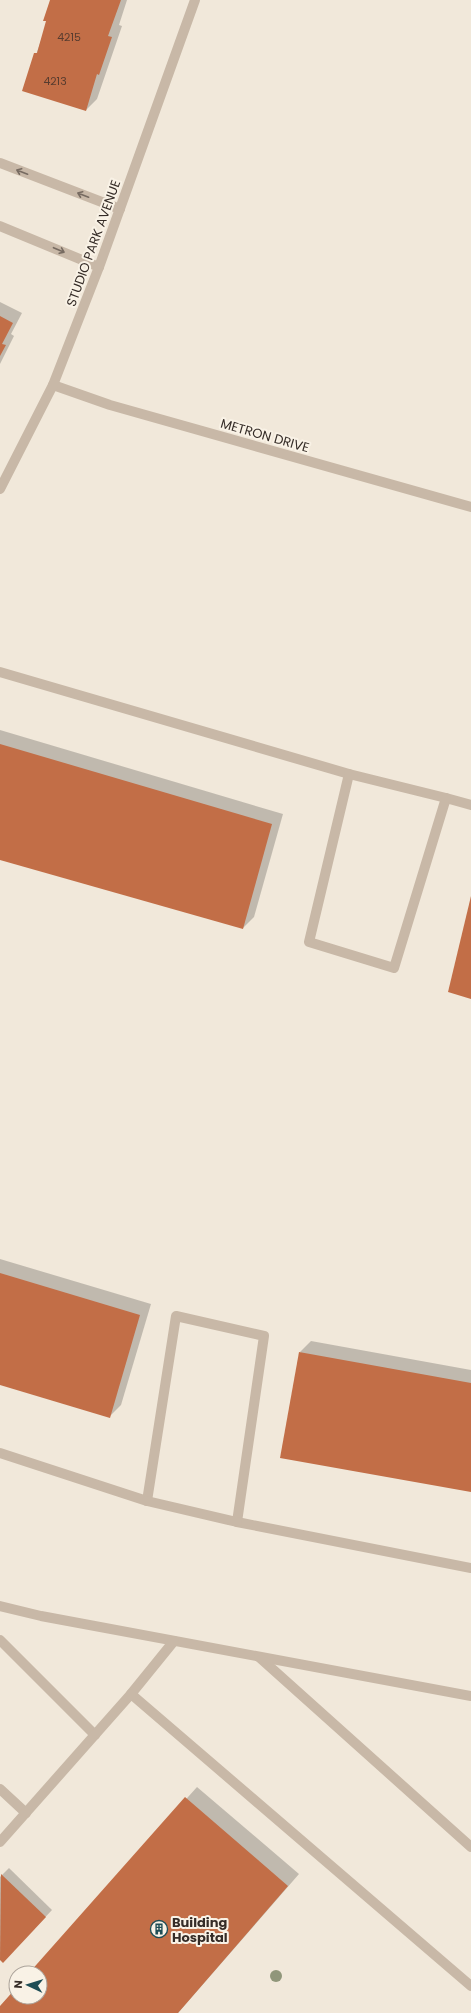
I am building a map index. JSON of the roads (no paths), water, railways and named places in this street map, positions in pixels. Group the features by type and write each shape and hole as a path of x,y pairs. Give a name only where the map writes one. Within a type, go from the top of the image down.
{"street":[{"name":"STUDIO PARK AVENUE","path":"0,489 53,385 99,267 195,0"},
{"path":"0,163 120,209"},
{"path":"0,226 99,267"},
{"name":"METRON DRIVE","path":"53,385 110,405 471,506"},
{"path":"0,672 349,774 471,805"},
{"path":"349,774 309,942 394,968 446,798"},
{"path":"147,1501 176,1316 264,1336 237,1522"},
{"path":"0,1453 147,1501 237,1522 471,1568"},
{"path":"0,1606 41,1616 469,1697"},
{"path":"0,1640 95,1735"},
{"path":"0,1842 131,1694 174,1641"},
{"path":"259,1657 471,1847"},
{"path":"131,1694 471,1986"},
{"path":"0,1789 26,1813"}],"place":[{"name":"Building Hospital","path":"159,1929"}]}
